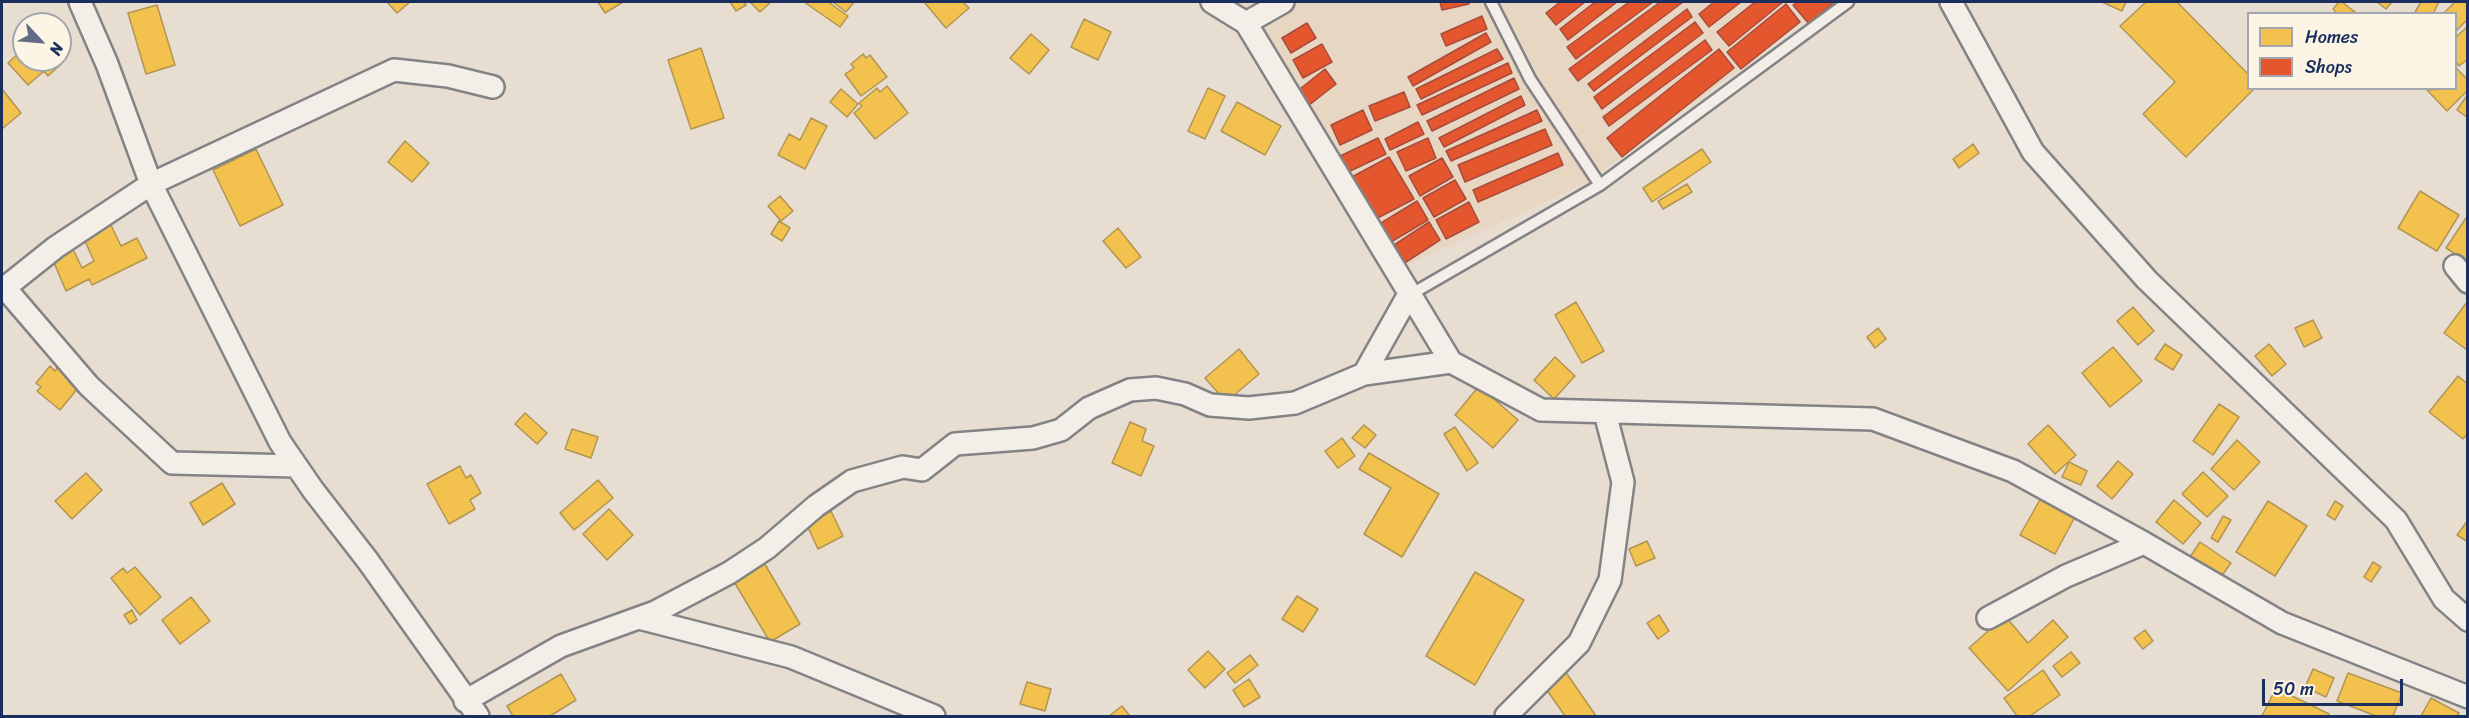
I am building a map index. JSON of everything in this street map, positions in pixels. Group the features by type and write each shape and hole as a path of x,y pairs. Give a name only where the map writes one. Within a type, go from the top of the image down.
{"street":[{"path":"80,2 107,64 151,184 244,375 296,466 439,659 471,709 561,646 639,618 729,573 767,548 816,506 852,481 903,467 922,470 956,444 1034,438 1061,430 1089,408 1130,390 1156,388 1185,394 1210,405 1249,408 1295,404 1364,374 1451,362"},
{"path":"1212,2 1246,23 1408,296 1451,362 1540,410 1873,419 2013,471 2282,623 2468,697"},
{"path":"1246,23 1283,2"},
{"path":"1951,2 2033,153 2147,280 2396,520 2444,599 2468,620"},
{"path":"296,466 172,464 89,386 3,289 56,246 151,184 394,70 448,76 493,87"},
{"path":"1364,374 1408,296"},
{"path":"1506,717 1580,643 1610,580 1623,482 1605,413"},
{"path":"1988,618 2066,576 2144,543"},
{"path":"639,618 791,657 934,717"}],"lane":[{"path":"1491,2 1530,79 1600,185"},
{"path":"1408,296 1600,185 1848,2"}],"shaded area":[{"path":"1226,2 1831,2 1586,183 1385,276 1231,21"}],"building: Homes":[{"path":"387,2 410,2 397,13"},
{"path":"598,2 623,2 605,13"},
{"path":"730,2 744,2 746,5 736,11"},
{"path":"750,2 771,2 760,12"},
{"path":"804,2 828,2 848,16 840,27"},
{"path":"833,2 854,2 846,12"},
{"path":"924,2 963,2 969,8 946,28"},
{"path":"2102,2 2126,2 2122,11"},
{"path":"2146,2 2177,2 2247,73 2247,90 2253,90 2186,157 2143,114 2175,82 2120,26"},
{"path":"2339,2 2342,2 2355,12 2336,12 2333,9"},
{"path":"2377,2 2392,2 2386,9"},
{"path":"2421,2 2439,2 2434,12 2415,12"},
{"path":"2455,2 2468,2 2468,19 2457,30 2457,12 2445,12"},
{"path":"157,5 175,65 146,74 128,13"},
{"path":"1084,19 1111,32 1098,60 1071,47"},
{"path":"2468,26 2468,59 2459,66 2457,63 2457,36"},
{"path":"1031,34 1049,50 1029,74 1010,58"},
{"path":"701,48 724,118 691,129 668,60"},
{"path":"863,54 866,58 870,55 887,77 861,96 845,74 854,68 851,64"},
{"path":"2457,69 2468,80 2468,90 2447,111 2427,90 2457,90"},
{"path":"16,72 43,72 28,85"},
{"path":"887,86 908,113 875,139 854,113 862,106 859,103 877,88 880,92"},
{"path":"1208,88 1225,96 1205,139 1188,131"},
{"path":"2,89 21,113 2,129"},
{"path":"841,89 858,104 847,117 830,102"},
{"path":"2468,94 2468,118 2457,110"},
{"path":"1237,102 1281,126 1265,155 1221,131"},
{"path":"811,118 827,126 805,169 778,155 789,134 800,140"},
{"path":"405,141 429,163 412,182 388,162"},
{"path":"1973,144 1979,153 1959,168 1953,159"},
{"path":"256,149 283,205 240,226 213,170"},
{"path":"1702,149 1711,162 1652,202 1643,188"},
{"path":"1687,184 1692,192 1663,209 1658,201"},
{"path":"2420,191 2459,215 2437,251 2398,228"},
{"path":"780,196 793,211 781,221 768,206"},
{"path":"2466,218 2468,219 2468,262 2446,248"},
{"path":"779,221 790,228 782,241 771,234"},
{"path":"111,225 121,246 137,238 147,258 92,285 89,279 66,291 52,258 72,247 82,268 94,261 84,239"},
{"path":"1118,228 1141,257 1126,268 1103,241"},
{"path":"1576,302 1604,351 1582,363 1555,315"},
{"path":"2468,302 2467,350 2444,333"},
{"path":"2133,307 2154,331 2138,345 2117,321"},
{"path":"2313,320 2322,338 2304,347 2295,328"},
{"path":"1878,328 1886,339 1875,348 1867,337"},
{"path":"2165,344 2182,355 2173,370 2155,359"},
{"path":"2269,344 2286,364 2272,376 2255,356"},
{"path":"2113,347 2142,381 2110,407 2082,373"},
{"path":"1239,349 1259,374 1226,402 1205,378"},
{"path":"1555,357 1575,376 1554,399 1534,380"},
{"path":"61,364 83,382 60,410 37,391 41,387 36,383 50,366 55,371"},
{"path":"2458,376 2468,384 2468,433 2463,439 2429,412"},
{"path":"1479,386 1518,420 1493,448 1455,415"},
{"path":"2219,404 2239,417 2213,455 2193,441"},
{"path":"525,413 547,433 537,444 515,424"},
{"path":"1130,422 1146,429 1142,441 1154,446 1141,476 1112,463"},
{"path":"1364,425 1376,435 1365,448 1352,438"},
{"path":"2048,425 2076,455 2055,474 2028,444"},
{"path":"1455,427 1478,463 1467,471 1444,434"},
{"path":"572,429 598,437 591,458 565,449"},
{"path":"1342,438 1355,456 1338,468 1325,451"},
{"path":"2237,440 2260,462 2234,490 2211,469"},
{"path":"1369,453 1439,494 1402,557 1364,534 1391,488 1359,469"},
{"path":"2118,461 2133,474 2112,499 2097,486"},
{"path":"2069,462 2087,471 2081,485 2062,477"},
{"path":"460,466 466,478 471,475 481,493 470,500 475,509 449,524 427,484"},
{"path":"2203,472 2228,496 2207,517 2182,494"},
{"path":"86,473 102,490 72,519 55,501"},
{"path":"598,480 613,498 574,530 560,513"},
{"path":"222,483 235,504 203,525 190,503"},
{"path":"2042,496 2076,515 2055,554 2020,535"},
{"path":"2174,500 2201,523 2183,544 2156,522"},
{"path":"2268,501 2307,526 2275,576 2236,552"},
{"path":"2335,501 2343,506 2335,520 2327,515"},
{"path":"609,509 633,535 607,560 583,534"},
{"path":"831,511 843,536 818,549 806,523"},
{"path":"2223,516 2231,520 2218,542 2211,538"},
{"path":"2468,520 2468,542 2457,535"},
{"path":"1647,541 1655,558 1636,566 1629,549"},
{"path":"2200,542 2231,563 2218,581 2188,560"},
{"path":"763,561 800,624 770,642 733,580"},
{"path":"2373,562 2381,567 2371,582 2364,577"},
{"path":"135,567 161,597 140,615 111,578 123,568 127,573"},
{"path":"1475,572 1524,600 1475,685 1426,656"},
{"path":"1297,596 1318,609 1303,632 1282,619"},
{"path":"191,597 210,621 180,644 162,620"},
{"path":"132,610 137,620 130,624 124,615"},
{"path":"1659,615 1669,631 1658,639 1647,623"},
{"path":"2005,616 2028,643 2053,620 2068,637 2008,691 1969,648"},
{"path":"2145,630 2153,641 2143,649 2134,638"},
{"path":"1208,651 1225,669 1205,688 1188,670"},
{"path":"2071,652 2080,663 2062,677 2053,666"},
{"path":"1250,655 1258,665 1235,683 1227,673"},
{"path":"2313,669 2334,678 2326,697 2305,687"},
{"path":"2043,670 2060,695 2030,716 2017,716 2004,698"},
{"path":"1565,671 1596,716 1565,716 1544,686"},
{"path":"2348,673 2402,693 2393,716 2376,716 2337,701"},
{"path":"561,674 576,700 550,716 513,716 507,706"},
{"path":"1249,679 1260,697 1244,707 1233,690"},
{"path":"1027,682 1051,689 1045,711 1020,704"},
{"path":"2276,688 2329,714 2328,716 2262,716"},
{"path":"2431,698 2459,713 2457,716 2421,716"},
{"path":"1122,706 1130,716 1109,716"}],"building: Shops":[{"path":"1440,2 1469,2 1469,4 1442,10"},
{"path":"1560,2 1585,2 1556,25 1546,13"},
{"path":"1595,2 1617,2 1568,40 1560,29"},
{"path":"1629,2 1653,2 1576,59 1567,47"},
{"path":"1660,2 1683,2 1578,81 1569,69"},
{"path":"1714,2 1741,2 1709,27 1699,14"},
{"path":"1755,2 1783,2 1729,46 1717,32"},
{"path":"1797,2 1834,2 1809,24 1793,5"},
{"path":"1786,4 1800,22 1741,69 1727,52"},
{"path":"1687,9 1692,17 1594,91 1588,84"},
{"path":"1482,16 1487,29 1446,46 1441,34"},
{"path":"1695,22 1703,33 1602,109 1594,97"},
{"path":"1307,23 1316,38 1291,53 1282,38"},
{"path":"1486,33 1491,42 1413,86 1408,77"},
{"path":"1705,40 1712,50 1609,126 1603,117"},
{"path":"1322,44 1332,62 1303,78 1293,60"},
{"path":"1497,49 1503,59 1421,99 1416,89"},
{"path":"1719,49 1734,68 1622,157 1607,138"},
{"path":"1508,63 1512,73 1422,115 1417,105"},
{"path":"1325,69 1336,84 1308,106 1296,92"},
{"path":"1514,78 1519,89 1432,131 1427,121"},
{"path":"1404,92 1410,107 1375,121 1369,106"},
{"path":"1521,96 1525,105 1444,147 1439,138"},
{"path":"1363,110 1372,130 1340,145 1331,125"},
{"path":"1537,110 1542,121 1451,161 1446,151"},
{"path":"1418,122 1424,134 1390,150 1385,139"},
{"path":"1545,129 1552,145 1465,182 1458,165"},
{"path":"1378,138 1386,154 1346,173 1338,157"},
{"path":"1428,138 1436,158 1406,171 1397,152"},
{"path":"1558,153 1563,165 1478,202 1473,190"},
{"path":"1389,157 1414,199 1372,221 1350,178"},
{"path":"1442,158 1453,177 1420,196 1409,176"},
{"path":"1455,180 1466,199 1434,217 1423,198"},
{"path":"1417,201 1428,220 1391,242 1381,223"},
{"path":"1469,202 1479,222 1446,239 1436,220"},
{"path":"1429,222 1440,240 1403,264 1391,247"}]}
